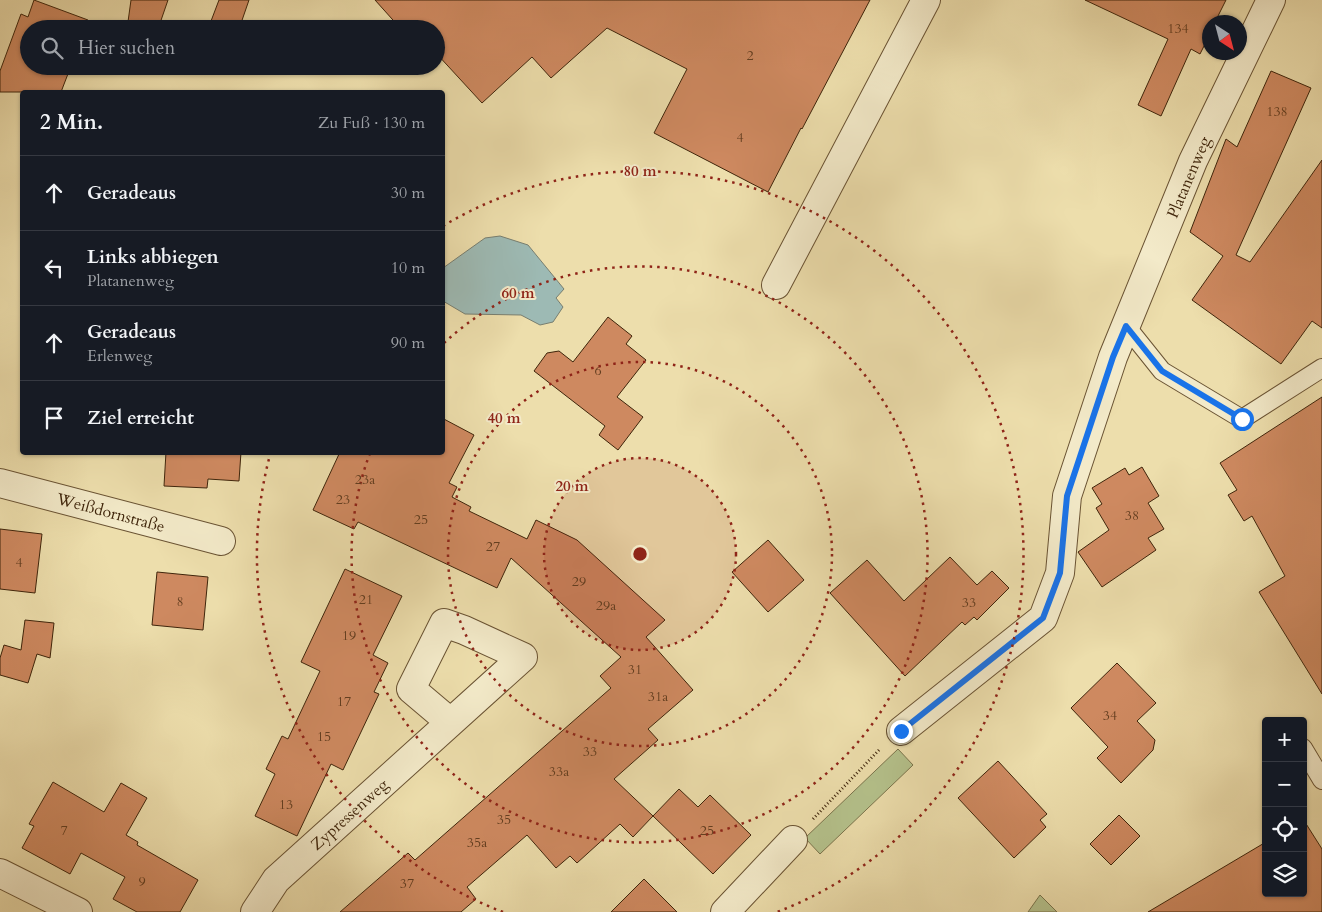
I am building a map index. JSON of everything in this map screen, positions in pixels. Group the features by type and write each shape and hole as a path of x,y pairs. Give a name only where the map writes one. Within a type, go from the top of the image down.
{"street":[{"path":"776,285 926,0"},
{"name":"Platanenweg","path":"901,731 1043,618 1060,573 1067,496 1113,357 1193,161 1271,0"},
{"name":"Weißdornstraße","path":"0,483 222,541"},
{"name":"Zypressenweg","path":"255,912 276,880 450,722"},
{"path":"725,912 793,840"},
{"path":"0,873 78,912"}],"lane":[{"path":"1126,326 1162,371 1242,419 1322,368"},
{"path":"1307,755 1322,780"}],"path":[{"path":"793,840 874,754 901,731"}],"green space":[{"path":"898,749 913,765 820,854 805,838"},
{"path":"1040,895 1057,912 1028,912"}],"water":[{"path":"500,236 528,245 564,289 556,298 563,307 553,322 540,325 521,315 465,314 445,302 445,267 485,238"}],"building":[{"path":"34,0 88,20 20,20 20,75 68,75 62,90 0,92 0,71 21,14 28,17"},
{"path":"131,0 168,0 161,20 128,20"},
{"path":"219,0 249,0 242,20 211,20"},
{"path":"375,0 870,0 768,192 654,133 687,69 607,28 551,78 532,57 482,103 445,63 445,20 393,20"},
{"path":"1085,0 1226,0 1218,15 1202,15 1202,50 1200,54 1191,49 1161,116 1138,105 1168,39"},
{"path":"1271,71 1311,88 1236,255 1250,262 1322,160 1322,328 1312,321 1281,364 1192,300 1223,256 1190,232 1226,139 1237,147"},
{"path":"608,317 632,336 626,344 646,360 617,397 643,417 618,450 599,435 605,426 534,371 547,353 559,351 573,362"},
{"path":"1322,397 1322,694 1259,592 1285,576 1252,516 1244,521 1228,495 1237,490 1220,463"},
{"path":"445,420 474,435 449,483 457,487 452,497 471,507 469,511 527,539 536,520 577,540 665,620 646,637 693,690 648,729 658,740 614,779 653,816 633,837 620,824 577,863 570,856 556,868 527,835 467,887 476,899 461,912 340,912 408,853 415,860 611,688 600,676 621,657 511,558 497,588 358,522 354,529 313,510 339,455 445,455"},
{"path":"166,455 241,455 239,481 208,479 207,488 164,486"},
{"path":"1142,467 1159,496 1148,503 1164,529 1148,538 1156,550 1102,587 1078,552 1109,530 1096,508 1102,504 1092,488 1125,468 1129,475"},
{"path":"0,529 42,534 35,593 0,589"},
{"path":"768,540 804,580 768,612 732,572"},
{"path":"950,557 977,585 992,571 1009,588 977,620 974,617 965,625 962,622 905,676 830,593 867,560 904,601"},
{"path":"345,569 402,596 373,655 388,663 374,692 379,694 343,770 331,764 297,836 255,816 275,774 266,769 282,736 288,739 320,671 301,662"},
{"path":"157,572 208,577 203,630 152,625"},
{"path":"25,620 54,623 50,658 37,654 28,683 0,675 0,658 4,645 21,650"},
{"path":"1117,663 1156,703 1137,721 1155,740 1153,750 1121,783 1097,758 1108,747 1071,708"},
{"path":"998,761 1047,814 1040,820 1046,827 1014,858 958,798"},
{"path":"53,782 104,812 121,783 147,798 126,835 138,842 137,845 198,880 180,912 137,912 113,899 125,877 81,853 70,874 22,848 34,826 29,824"},
{"path":"679,789 698,807 710,795 751,835 713,874 653,816"},
{"path":"1119,815 1140,836 1111,865 1090,844"},
{"path":"1307,825 1322,849 1322,912 1148,912 1262,844 1262,897 1307,897"},
{"path":"644,879 677,912 611,912"}],"route":[{"path":"901,731 1043,618 1060,573 1067,496 1113,357 1126,326 1162,371 1242,419"}]}
